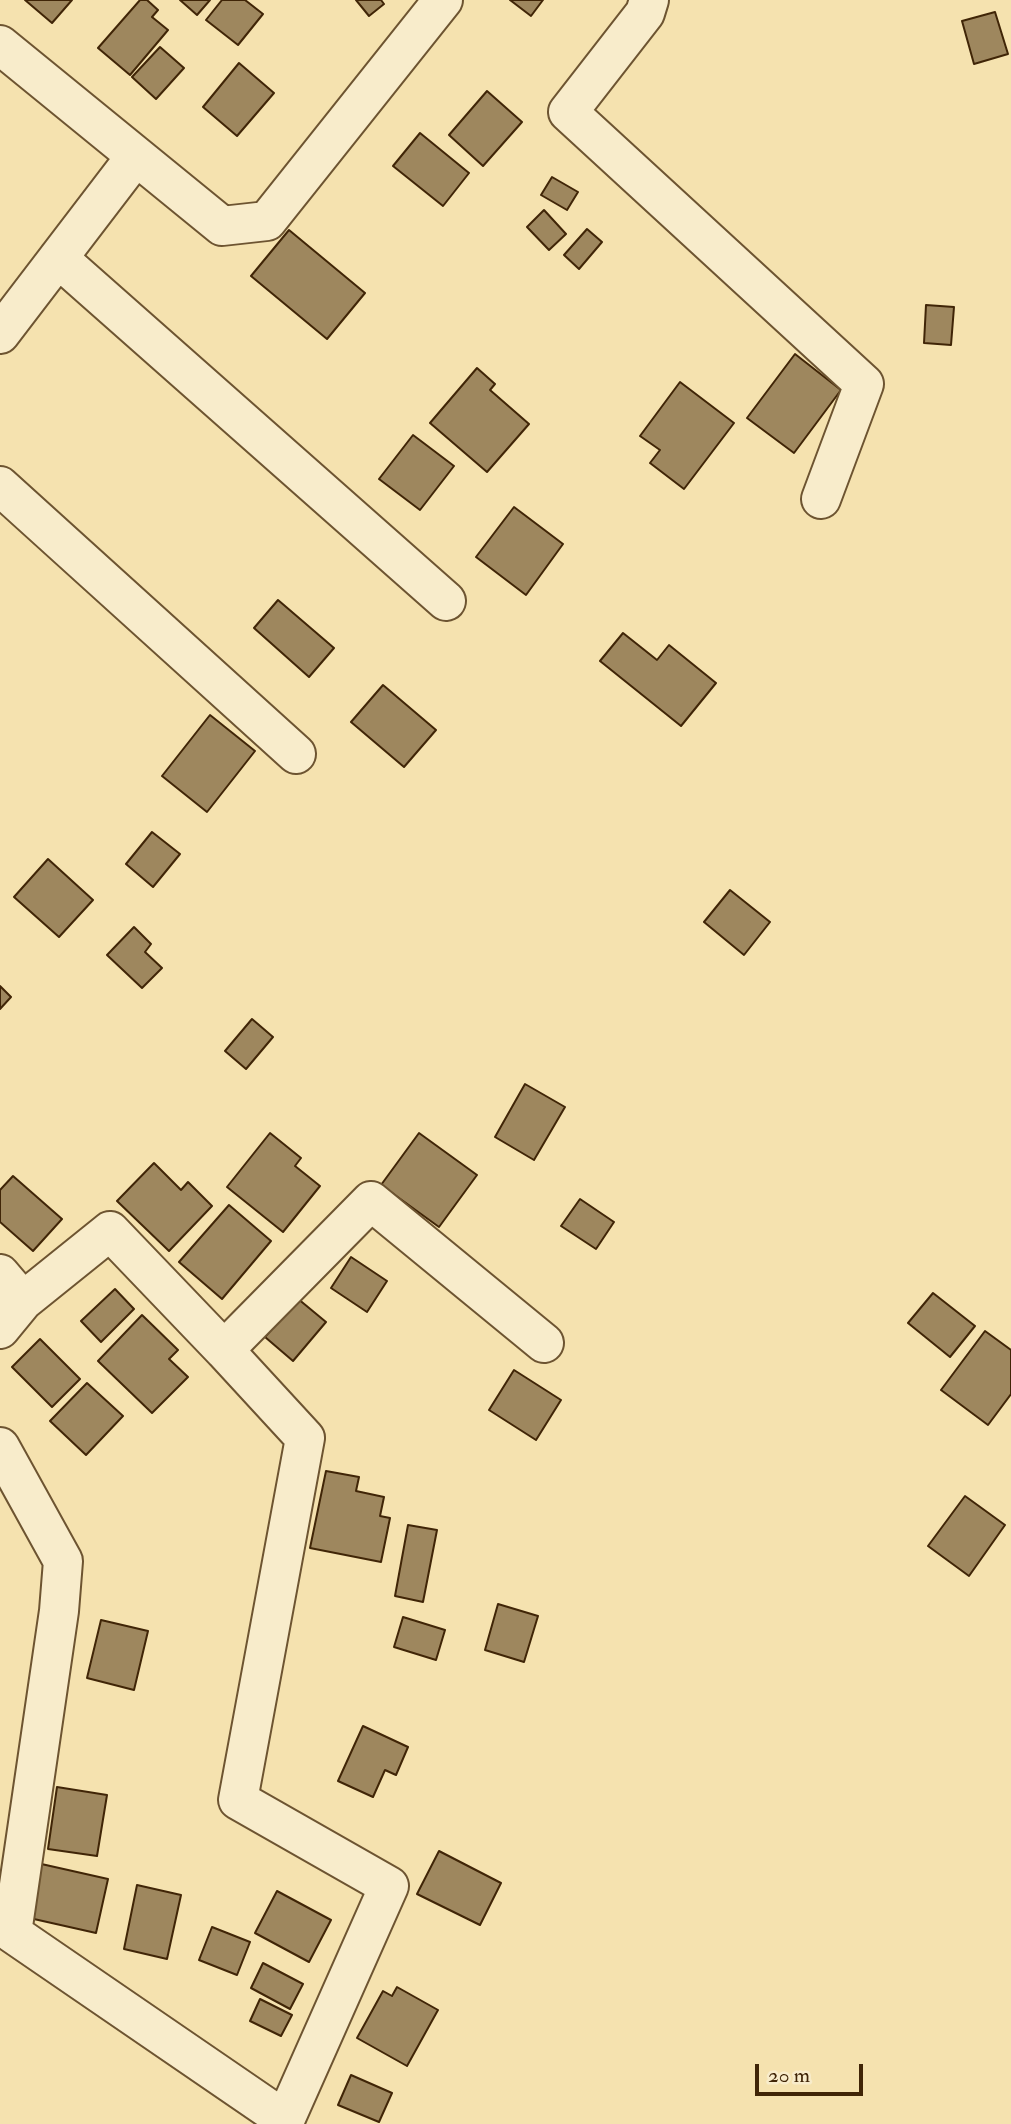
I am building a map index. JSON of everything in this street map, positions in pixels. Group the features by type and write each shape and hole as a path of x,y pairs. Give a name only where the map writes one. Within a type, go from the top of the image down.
{"street":[{"path":"0,45 222,226 267,221 443,0"},
{"path":"649,0 645,13 568,112 864,384 821,499"},
{"path":"0,334 136,156"},
{"path":"58,258 446,601"},
{"path":"0,486 296,754"},
{"path":"224,1350 371,1201 544,1343"},
{"path":"0,1447 63,1561 59,1611 6,1930 285,2120 389,1886 237,1800 305,1438 110,1231 8,1301"}],"building":[{"path":"25,0 72,0 52,23"},
{"path":"140,0 147,0 158,10 152,17 168,30 130,75 98,48"},
{"path":"180,0 210,0 197,15"},
{"path":"222,0 245,0 263,14 238,45 206,20"},
{"path":"356,0 381,0 384,4 369,16"},
{"path":"510,0 543,0 531,16"},
{"path":"995,12 1008,54 974,64 962,21"},
{"path":"160,47 184,68 156,99 132,77"},
{"path":"239,63 274,93 237,136 203,107"},
{"path":"487,91 522,122 483,166 449,135"},
{"path":"420,133 469,173 443,206 393,166"},
{"path":"552,177 578,192 567,210 541,195"},
{"path":"544,210 566,234 549,250 527,227"},
{"path":"587,229 602,242 579,269 564,255"},
{"path":"289,230 365,293 327,339 251,276"},
{"path":"926,305 954,307 951,345 924,343"},
{"path":"795,354 841,390 794,453 747,418"},
{"path":"477,368 495,384 490,390 529,424 487,472 430,423"},
{"path":"680,382 734,423 684,489 650,463 660,450 640,436"},
{"path":"413,435 454,466 420,510 379,479"},
{"path":"514,507 563,544 526,595 476,557"},
{"path":"278,600 334,648 309,677 254,628"},
{"path":"623,633 657,660 669,645 716,683 681,726 600,661"},
{"path":"383,685 436,730 404,767 351,722"},
{"path":"210,715 255,751 207,812 162,776"},
{"path":"152,832 180,854 153,887 126,864"},
{"path":"48,859 93,900 59,937 14,897"},
{"path":"730,890 770,922 744,955 704,922"},
{"path":"134,927 151,944 145,952 162,968 142,988 107,955"},
{"path":"0,986 11,997 0,1009"},
{"path":"252,1019 273,1037 246,1069 225,1051"},
{"path":"525,1084 565,1107 534,1160 495,1137"},
{"path":"270,1133 301,1158 295,1166 320,1186 283,1232 227,1187"},
{"path":"419,1133 477,1175 439,1227 381,1185"},
{"path":"154,1163 181,1190 188,1182 212,1206 169,1251 117,1201"},
{"path":"13,1176 62,1219 33,1251 0,1222 0,1190"},
{"path":"580,1199 614,1222 596,1249 561,1226"},
{"path":"229,1205 271,1241 222,1299 179,1262"},
{"path":"351,1257 387,1281 367,1312 331,1288"},
{"path":"115,1289 134,1309 101,1342 81,1321"},
{"path":"933,1293 975,1326 950,1357 908,1323"},
{"path":"297,1298 326,1322 293,1361 265,1337"},
{"path":"142,1315 178,1350 169,1359 188,1377 152,1413 98,1361"},
{"path":"985,1331 1011,1350 1011,1394 988,1425 941,1390"},
{"path":"40,1339 80,1379 52,1407 12,1367"},
{"path":"514,1370 561,1400 536,1440 489,1410"},
{"path":"87,1383 123,1416 86,1455 50,1421"},
{"path":"326,1471 359,1477 356,1491 384,1497 380,1516 390,1518 381,1562 310,1548"},
{"path":"965,1496 1005,1525 969,1576 928,1546"},
{"path":"408,1525 437,1530 423,1602 395,1596"},
{"path":"498,1604 538,1616 524,1662 485,1650"},
{"path":"403,1617 445,1630 436,1660 394,1647"},
{"path":"101,1620 148,1631 134,1690 87,1678"},
{"path":"363,1726 408,1747 396,1775 385,1770 373,1797 338,1781"},
{"path":"57,1787 107,1795 97,1856 48,1849"},
{"path":"439,1851 501,1883 480,1925 417,1894"},
{"path":"37,1863 108,1879 96,1933 25,1917"},
{"path":"137,1885 181,1895 167,1959 124,1949"},
{"path":"277,1891 331,1920 309,1962 255,1933"},
{"path":"212,1927 250,1942 237,1975 199,1960"},
{"path":"263,1963 303,1984 290,2009 251,1988"},
{"path":"397,1987 438,2010 407,2066 357,2038 383,1991 392,1996"},
{"path":"260,1999 292,2015 281,2036 250,2021"},
{"path":"351,2075 392,2093 379,2122 338,2105"}]}
